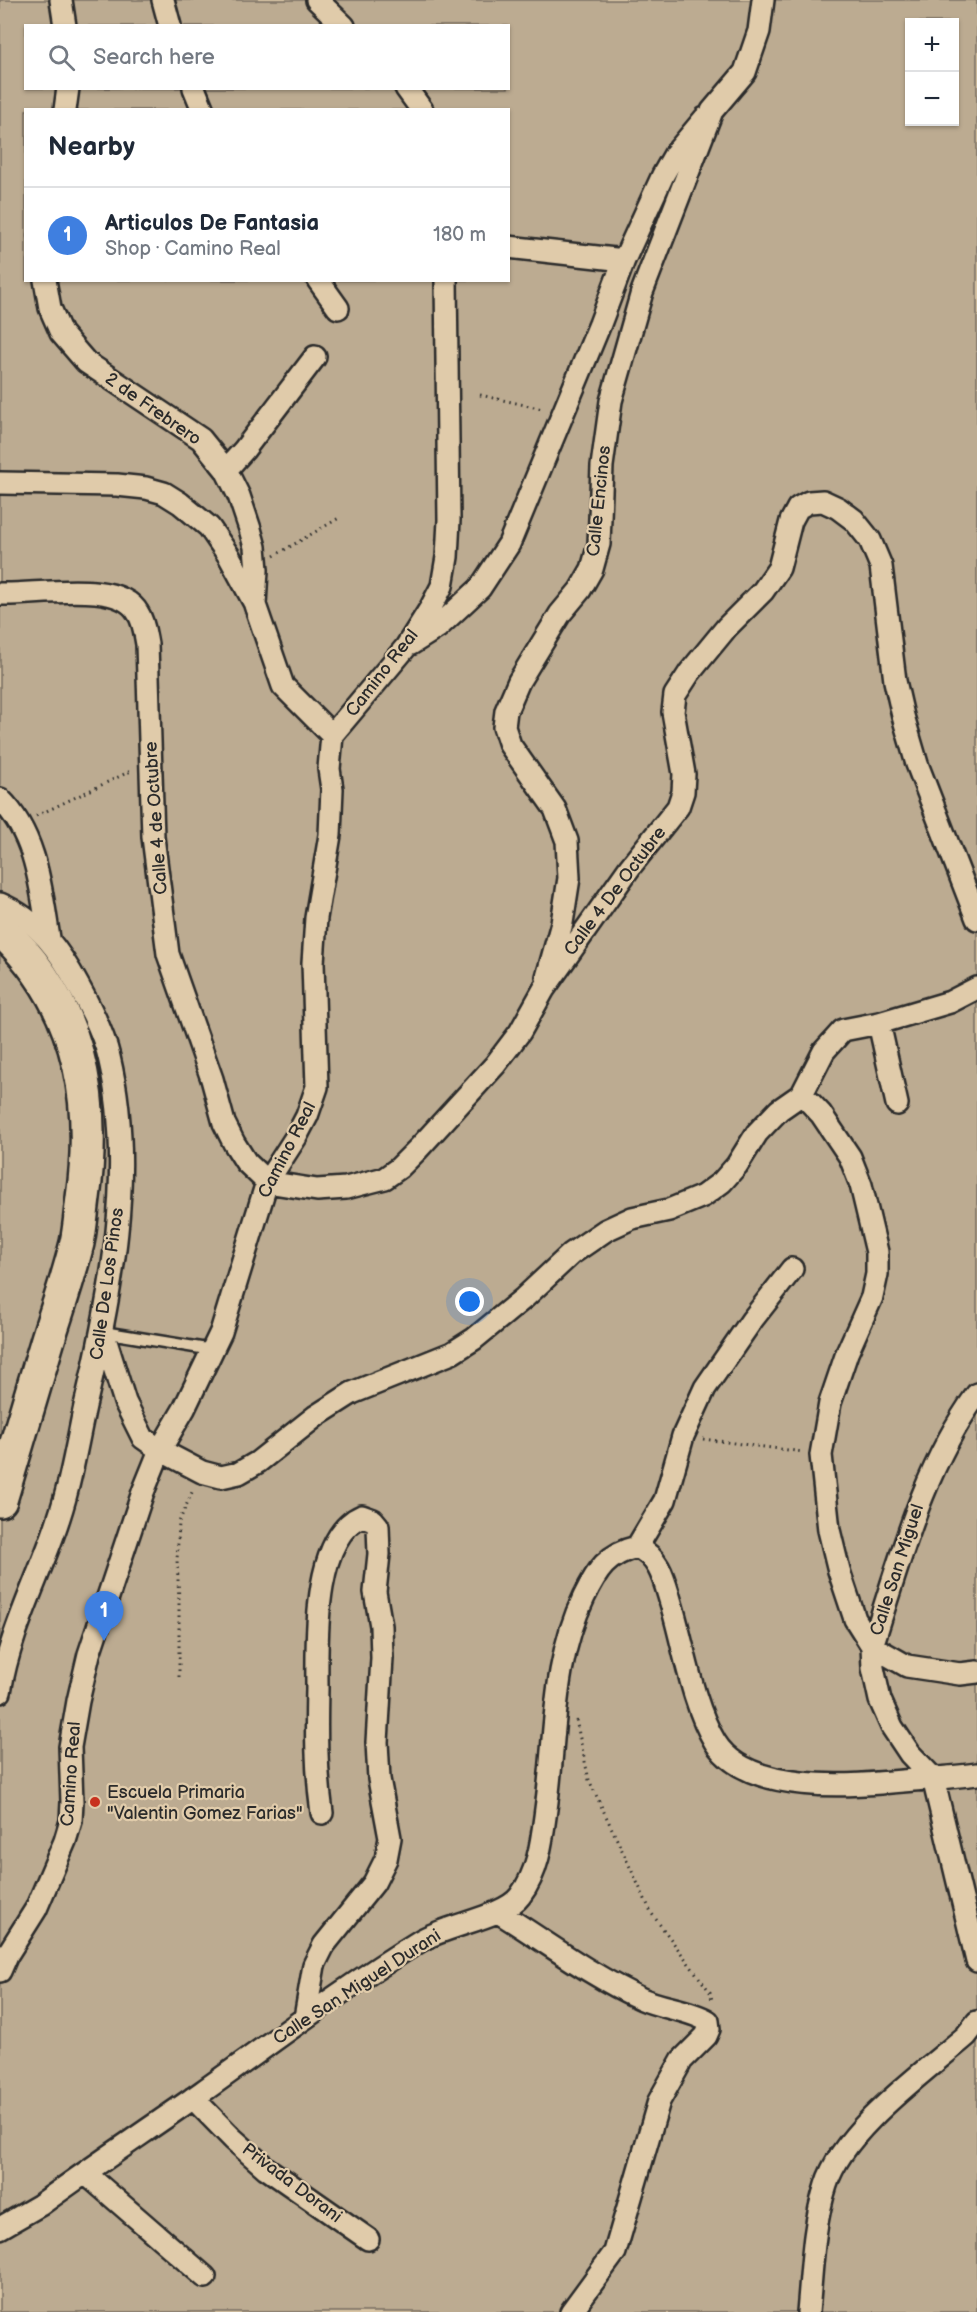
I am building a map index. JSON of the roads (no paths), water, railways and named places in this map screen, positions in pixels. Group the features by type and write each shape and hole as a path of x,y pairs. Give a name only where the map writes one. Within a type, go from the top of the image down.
{"main road":[{"path":"0,928 20,947 42,977 62,1011 80,1061 88,1117 88,1152 77,1242 0,1500"}],"street":[{"path":"61,0 65,24"},
{"path":"163,0 169,24"},
{"path":"317,0 342,24"},
{"name":"Calle Encinos","path":"543,989 566,901 569,878 567,841 555,810 510,744 504,727 506,711 519,681 554,624 580,590 592,569 599,544 602,466 611,401 642,292 712,111 745,72 759,31 763,0"},
{"path":"65,108 68,90"},
{"path":"195,90 202,108"},
{"path":"407,90 421,108"},
{"path":"406,647 438,627 480,588 509,544 624,260 675,154 712,111"},
{"path":"510,247 624,260"},
{"name":"2 de Frebrero","path":"45,282 50,308 61,333 86,362 201,439 226,470 239,496 255,547 255,605 284,686 332,735"},
{"path":"319,282 338,308"},
{"name":"Camino Real","path":"2,1958 36,1909 65,1842 71,1821 70,1747 78,1701 105,1605 159,1449 184,1409 221,1332 267,1182 296,1137 307,1116 317,1087 313,963 316,918 330,835 332,789 329,769 332,735 406,647 442,586 447,557 450,520 446,282"},
{"path":"226,470 315,357"},
{"path":"0,483 117,485 146,488 164,493 209,527 229,556 255,605"},
{"name":"Calle 4 De Octubre","path":"267,1182 317,1190 346,1188 385,1178 418,1149 495,1065 520,1032 543,989 630,867 678,807 683,792 684,774 673,712 675,695 690,672 727,627 763,591 779,568 791,521 798,508 809,501 823,501 838,508 854,520 870,540 881,566 895,681 903,717 917,764 977,919"},
{"name":"Calle 4 de Octubre","path":"0,594 103,592 129,602 138,612 144,626 147,644 153,837 168,954 212,1079 224,1123 246,1162 267,1182"},
{"path":"0,799 21,823 38,875 49,938"},
{"name":"Calle De Los Pinos","path":"0,904 28,918 49,938 70,968 84,996 109,1055 118,1113 121,1177 103,1332 67,1492 24,1609 2,1677 0,1692"},
{"path":"103,1332 112,1365 134,1422 143,1437 159,1449 202,1472 221,1477 239,1473 258,1462 316,1416 352,1393 452,1353 474,1339 524,1298 571,1254 606,1230 632,1218 669,1210 703,1196 722,1182 737,1165 758,1133 779,1110 802,1094 824,1052 843,1030 879,1023 950,1002 977,988"},
{"path":"879,1023 897,1104"},
{"path":"802,1094 821,1114 850,1157 861,1185 877,1252 877,1274 872,1297 847,1353 830,1403 821,1455 828,1519 839,1571 855,1619 872,1646 907,1666 960,1674 977,1672"},
{"path":"792,1269 752,1320 705,1388 683,1436 665,1500 637,1547 648,1552 657,1562 703,1718 717,1744 733,1760 759,1774 817,1785 854,1785 977,1774"},
{"name":"Calle San Miguel","path":"933,1778 910,1754 892,1727 880,1700 873,1668 872,1646 922,1497 952,1434 977,1394"},
{"path":"305,2018 314,1965 324,1945 374,1883 386,1859 390,1838 379,1779 382,1658 381,1626 375,1592 379,1554 378,1526 373,1520 362,1516 352,1520 330,1555 319,1602 316,1772 322,1813"},
{"name":"Calle San Miguel Durani","path":"0,2228 40,2205 305,2018 422,1940 447,1927 498,1912 519,1898 533,1875 542,1841 560,1676 574,1617 591,1582 608,1558 620,1551 637,1547"},
{"path":"933,1778 977,1961"},
{"path":"498,1912 598,1976 642,1999 674,2011 700,2016 708,2021 709,2029 706,2036 682,2060 659,2101 615,2252 571,2312"},
{"path":"808,2312 820,2211 826,2183 841,2155 856,2134 966,2036 977,2022"},
{"name":"Privada Dorani","path":"193,2098 233,2139 266,2168 368,2239"},
{"path":"85,2173 205,2277"}],"lane":[{"path":"103,1332 213,1350"}],"place":[{"name":"Articulos De Fantasia","path":"104,1641"},
{"name":"Escuela Primaria \"Valentin Gomez Farias\"","path":"95,1802"}]}
